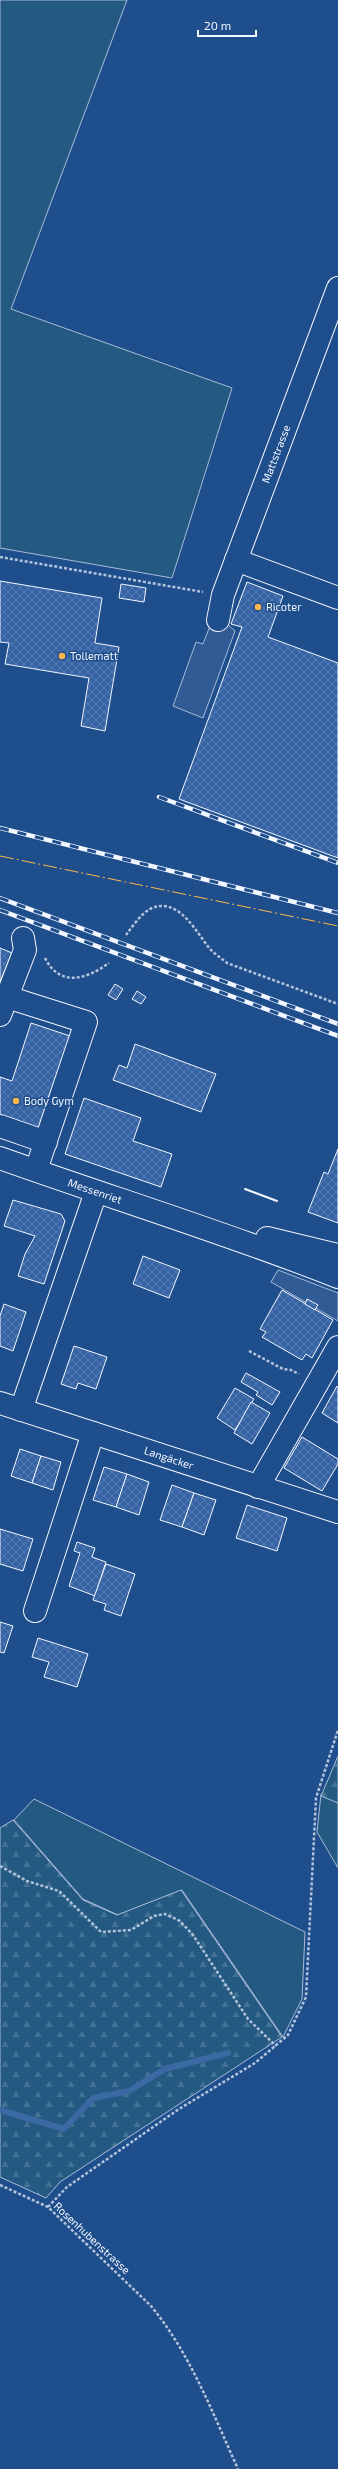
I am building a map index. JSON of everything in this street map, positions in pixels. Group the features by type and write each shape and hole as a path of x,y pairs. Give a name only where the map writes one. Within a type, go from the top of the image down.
{"street":[{"name":"Mattstrasse","path":"218,620 223,595 338,288"},
{"path":"236,560 338,598"},
{"path":"23,938 25,950 3,1009 86,1022 36,1170"},
{"path":"0,1126 46,1142"},
{"name":"Messenriet","path":"0,1158 96,1192 298,1253 338,1255"},
{"path":"21,1410 96,1192"},
{"name":"Messenriet","path":"298,1253 338,1277"},
{"path":"258,1487 338,1347"},
{"name":"Langäcker","path":"0,1403 338,1512"},
{"path":"35,1612 93,1433"}],"path":[{"path":"0,557 223,595"},
{"path":"126,935 140,918 152,908 165,906 176,909 186,918 212,951 227,963 338,1004"},
{"path":"23,938 39,946 54,972 68,978 93,974 109,963"},
{"path":"249,1351 282,1369 291,1370 304,1377"},
{"path":"48,2207 67,2187 179,2109 255,2063 288,2035 306,1998 316,1798 338,1730"},
{"path":"0,1866 27,1881 59,1892 101,1932 131,1930 154,1916 165,1914 180,1921 193,1935 248,2019 276,2046"},
{"name":"Rosenhubenstrasse","path":"0,2185 48,2207 139,2294 162,2319 187,2359 238,2469"}],"green space":[{"path":"0,0 127,0 11,309 232,388 172,578 0,548"},
{"path":"338,1756 338,1803 321,1796"},
{"path":"321,1794 338,1802 338,1868 317,1832"},
{"path":"34,1799 305,1932 302,1999 283,2037 182,1890 118,1915 83,1899 14,1820"},
{"path":"13,1820 83,1900 117,1915 181,1890 282,2037 60,2182 46,2198 0,2177 0,1828"}],"shaded area":[{"path":"213,618 226,623 235,631 203,718 173,706 196,642 203,644"},
{"path":"278,1270 338,1293 338,1321 271,1282"}],"building":[{"name":"Tollematt","path":"0,581 102,598 95,643 119,647 105,731 81,726 89,678 5,664 9,643 0,642"},
{"path":"247,582 283,596 268,637 338,663 338,858 179,799 242,627 231,624"},
{"path":"121,584 146,588 144,602 119,598"},
{"path":"0,948 12,953 0,982"},
{"path":"115,984 123,989 116,1000 108,995"},
{"path":"137,991 146,997 141,1004 132,999"},
{"path":"31,1023 73,1037 54,1095 50,1093 37,1132 0,1120 0,1077 12,1081"},
{"path":"135,1044 216,1074 201,1112 113,1080 119,1065 127,1068"},
{"path":"84,1098 141,1118 133,1141 172,1154 161,1187 65,1154"},
{"path":"338,1149 338,1223 308,1212 324,1172 328,1174"},
{"path":"13,1200 61,1214 65,1221 44,1284 18,1276 25,1254 35,1236 4,1226"},
{"path":"143,1256 180,1270 169,1298 133,1284"},
{"path":"282,1290 333,1320 312,1358 306,1354 302,1360 262,1337 266,1332 260,1329"},
{"path":"307,1299 318,1305 315,1310 305,1304"},
{"path":"4,1304 26,1312 13,1351 0,1346 0,1316"},
{"path":"74,1346 107,1357 96,1389 78,1383 76,1389 61,1384"},
{"path":"246,1373 280,1392 272,1405 256,1395 258,1392 241,1382"},
{"path":"337,1386 338,1387 338,1423 322,1413"},
{"path":"235,1388 254,1399 235,1430 217,1418"},
{"path":"251,1402 270,1413 252,1444 234,1433"},
{"path":"302,1437 338,1459 338,1464 322,1491 284,1468"},
{"path":"20,1449 41,1456 32,1483 11,1476"},
{"path":"41,1456 61,1462 53,1490 32,1483"},
{"path":"104,1467 127,1474 116,1507 93,1500"},
{"path":"127,1474 149,1482 139,1515 116,1507"},
{"path":"172,1485 194,1493 182,1527 160,1520"},
{"path":"194,1493 216,1500 204,1535 182,1527"},
{"path":"247,1505 287,1518 277,1551 236,1538"},
{"path":"0,1529 33,1539 23,1571 0,1564"},
{"path":"77,1542 95,1548 92,1557 106,1562 95,1596 69,1586 80,1553 74,1551"},
{"path":"106,1564 135,1574 121,1616 104,1610 106,1604 93,1600"},
{"path":"0,1622 13,1626 4,1653 0,1652"},
{"path":"38,1638 88,1654 77,1687 44,1677 49,1662 32,1657"}],"waterway":[{"path":"0,2110 64,2129 93,2098 129,2091 165,2069 228,2053"}],"railway":[{"path":"159,797 338,863"},
{"path":"0,828 338,913"},
{"path":"0,898 338,1024"},
{"path":"0,910 338,1036"}],"wall":[{"path":"245,1189 277,1201"}],"power":[{"path":"0,856 338,926"}],"place":[{"name":"Ricoter","path":"258,607"},
{"name":"Tollematt","path":"62,656"},
{"name":"Body Gym","path":"16,1101"}]}
